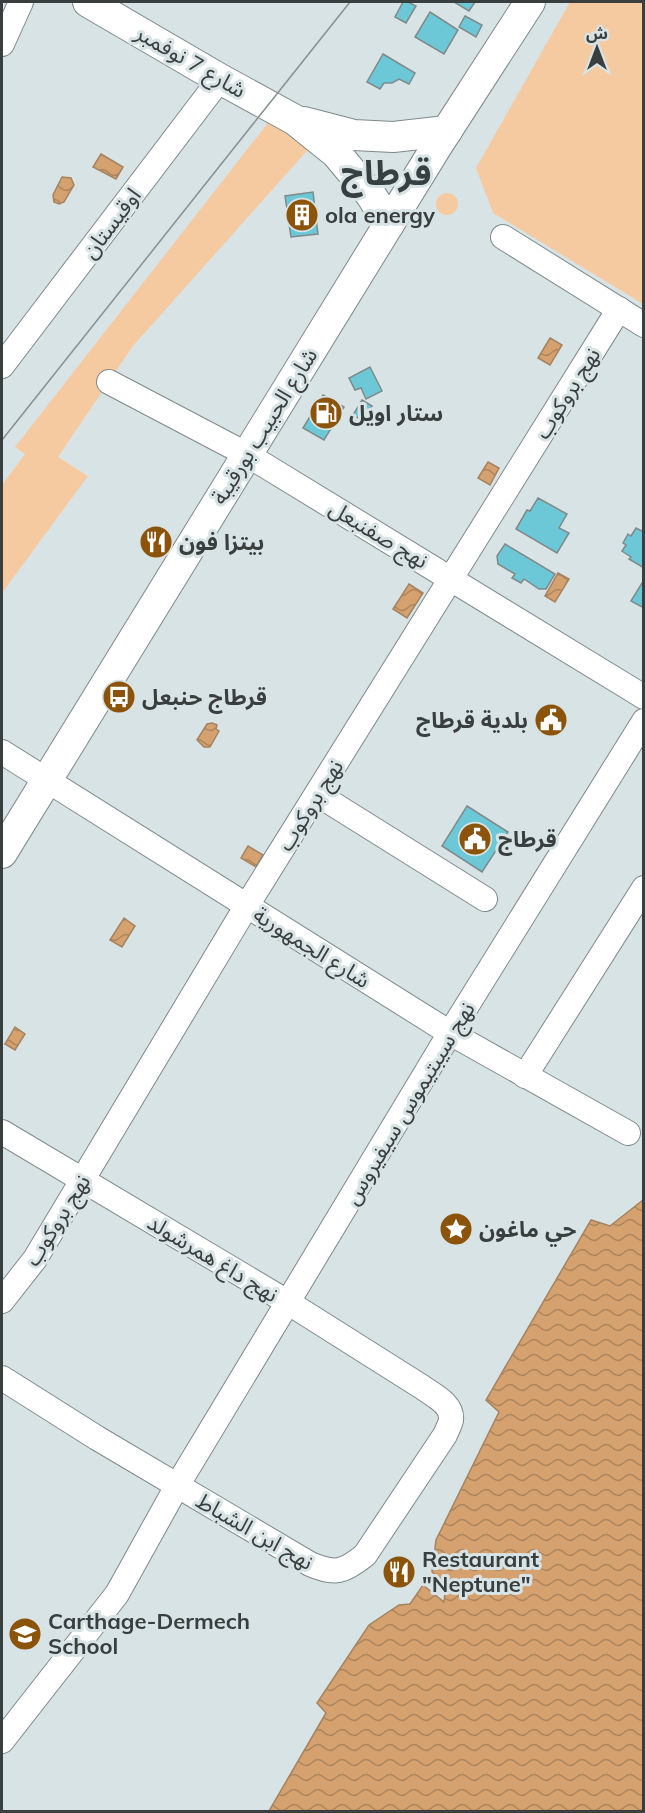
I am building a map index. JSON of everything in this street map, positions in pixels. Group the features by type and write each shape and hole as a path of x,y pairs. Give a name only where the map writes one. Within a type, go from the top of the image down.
{"main road":[{"name":"شارع 7 نوفمبر","path":"88,2 295,120 336,153 371,195 389,224"},
{"name":"شارع الحبيب بورقيبة","path":"2,853 246,454 530,2"},
{"name":"شارع 7 نوفمبر","path":"295,120 354,135 393,137 447,131"}],"street":[{"path":"2,44 21,2"},
{"name":"اوقيستان","path":"2,366 220,79"},
{"path":"503,237 644,325"},
{"name":"نهج بروكوب","path":"2,1301 35,1259 246,907 619,309"},
{"name":"نهج صفنبعل","path":"109,382 246,454 644,697"},
{"name":"نهج سيبتيموس سيفيروس","path":"2,1741 117,1594 177,1486 450,1033 644,721"},
{"name":"شارع الجمهورية","path":"2,752 450,1033 628,1133"},
{"path":"317,794 485,899"},
{"path":"525,1076 644,888"},
{"name":"نهج داغ همرشولد","path":"2,1132 288,1303 422,1387"},
{"name":"نهج ابن الشباط","path":"2,1378 177,1486 310,1564 331,1571 351,1567 365,1555 445,1435 451,1420 449,1409 441,1400 422,1387"}],"shaded area":[{"path":"570,2 643,2 643,304 493,213 476,168"},
{"path":"274,115 313,144 133,346 58,457 88,476 2,593 2,485 25,454 15,447"},
{"path":"447,193 455,196 458,204 455,212 447,215 439,212 436,204 439,196"}],"water":[{"path":"101,154 123,167 116,179 93,167"},
{"path":"62,177 71,178 74,185 64,202 59,204 54,202 53,195"},
{"path":"550,338 562,345 550,365 538,358"},
{"path":"488,462 499,468 490,485 478,478"},
{"path":"558,573 569,579 555,602 545,596"},
{"path":"409,584 423,593 407,618 393,609"},
{"path":"207,724 217,725 216,729 219,731 210,747 204,747 197,740"},
{"path":"248,846 263,855 256,867 241,858"},
{"path":"124,918 135,926 122,947 110,940"},
{"path":"15,1027 25,1034 15,1050 5,1044"},
{"path":"643,1200 643,1811 269,1811 326,1713 317,1703 369,1625 399,1605 410,1604 423,1585 444,1602 446,1584 432,1572 436,1540 499,1412 486,1400 591,1220 610,1226"}],"building":[{"path":"403,2 416,6 406,23 395,17"},
{"path":"454,2 475,2 469,11"},
{"path":"430,12 458,30 444,54 415,37"},
{"path":"465,16 482,25 476,37 459,27"},
{"path":"383,54 415,73 409,84 399,79 392,83 384,83 380,89 367,82"},
{"name":"ola energy","path":"313,192 318,234 291,237 285,196"},
{"path":"370,367 382,391 366,399 361,388 355,390 349,378"},
{"path":"323,395 344,407 324,440 303,428"},
{"path":"362,400 372,406 363,421 353,415"},
{"path":"538,498 567,514 559,528 569,533 557,553 516,529 527,510 530,511"},
{"path":"636,528 644,532 644,568 629,559 631,557 622,551 628,534 631,536"},
{"path":"505,544 555,574 546,589 539,589 524,579 521,583 512,578 515,574 498,564 497,556"},
{"path":"644,580 644,608 631,601"},
{"name":"قرطاج","path":"467,806 508,832 482,872 442,846"}],"tram line":[{"path":"2,440 350,2"}],"place":[{"name":"ola energy","path":"302,215"},
{"name":"ستار اويل","path":"326,413"},
{"name":"بيتزا فون","path":"156,542"},
{"name":"قرطاج حنبعل","path":"119,697"},
{"name":"بلدية قرطاج","path":"551,720"},
{"name":"قرطاج","path":"475,839"},
{"name":"حي ماغون","path":"456,1229"},
{"name":"Restaurant \"Neptune\"","path":"399,1572"},
{"name":"Carthage-Dermech School","path":"25,1634"}],"district":[{"name":"قرطاج","path":"386,172"}]}
